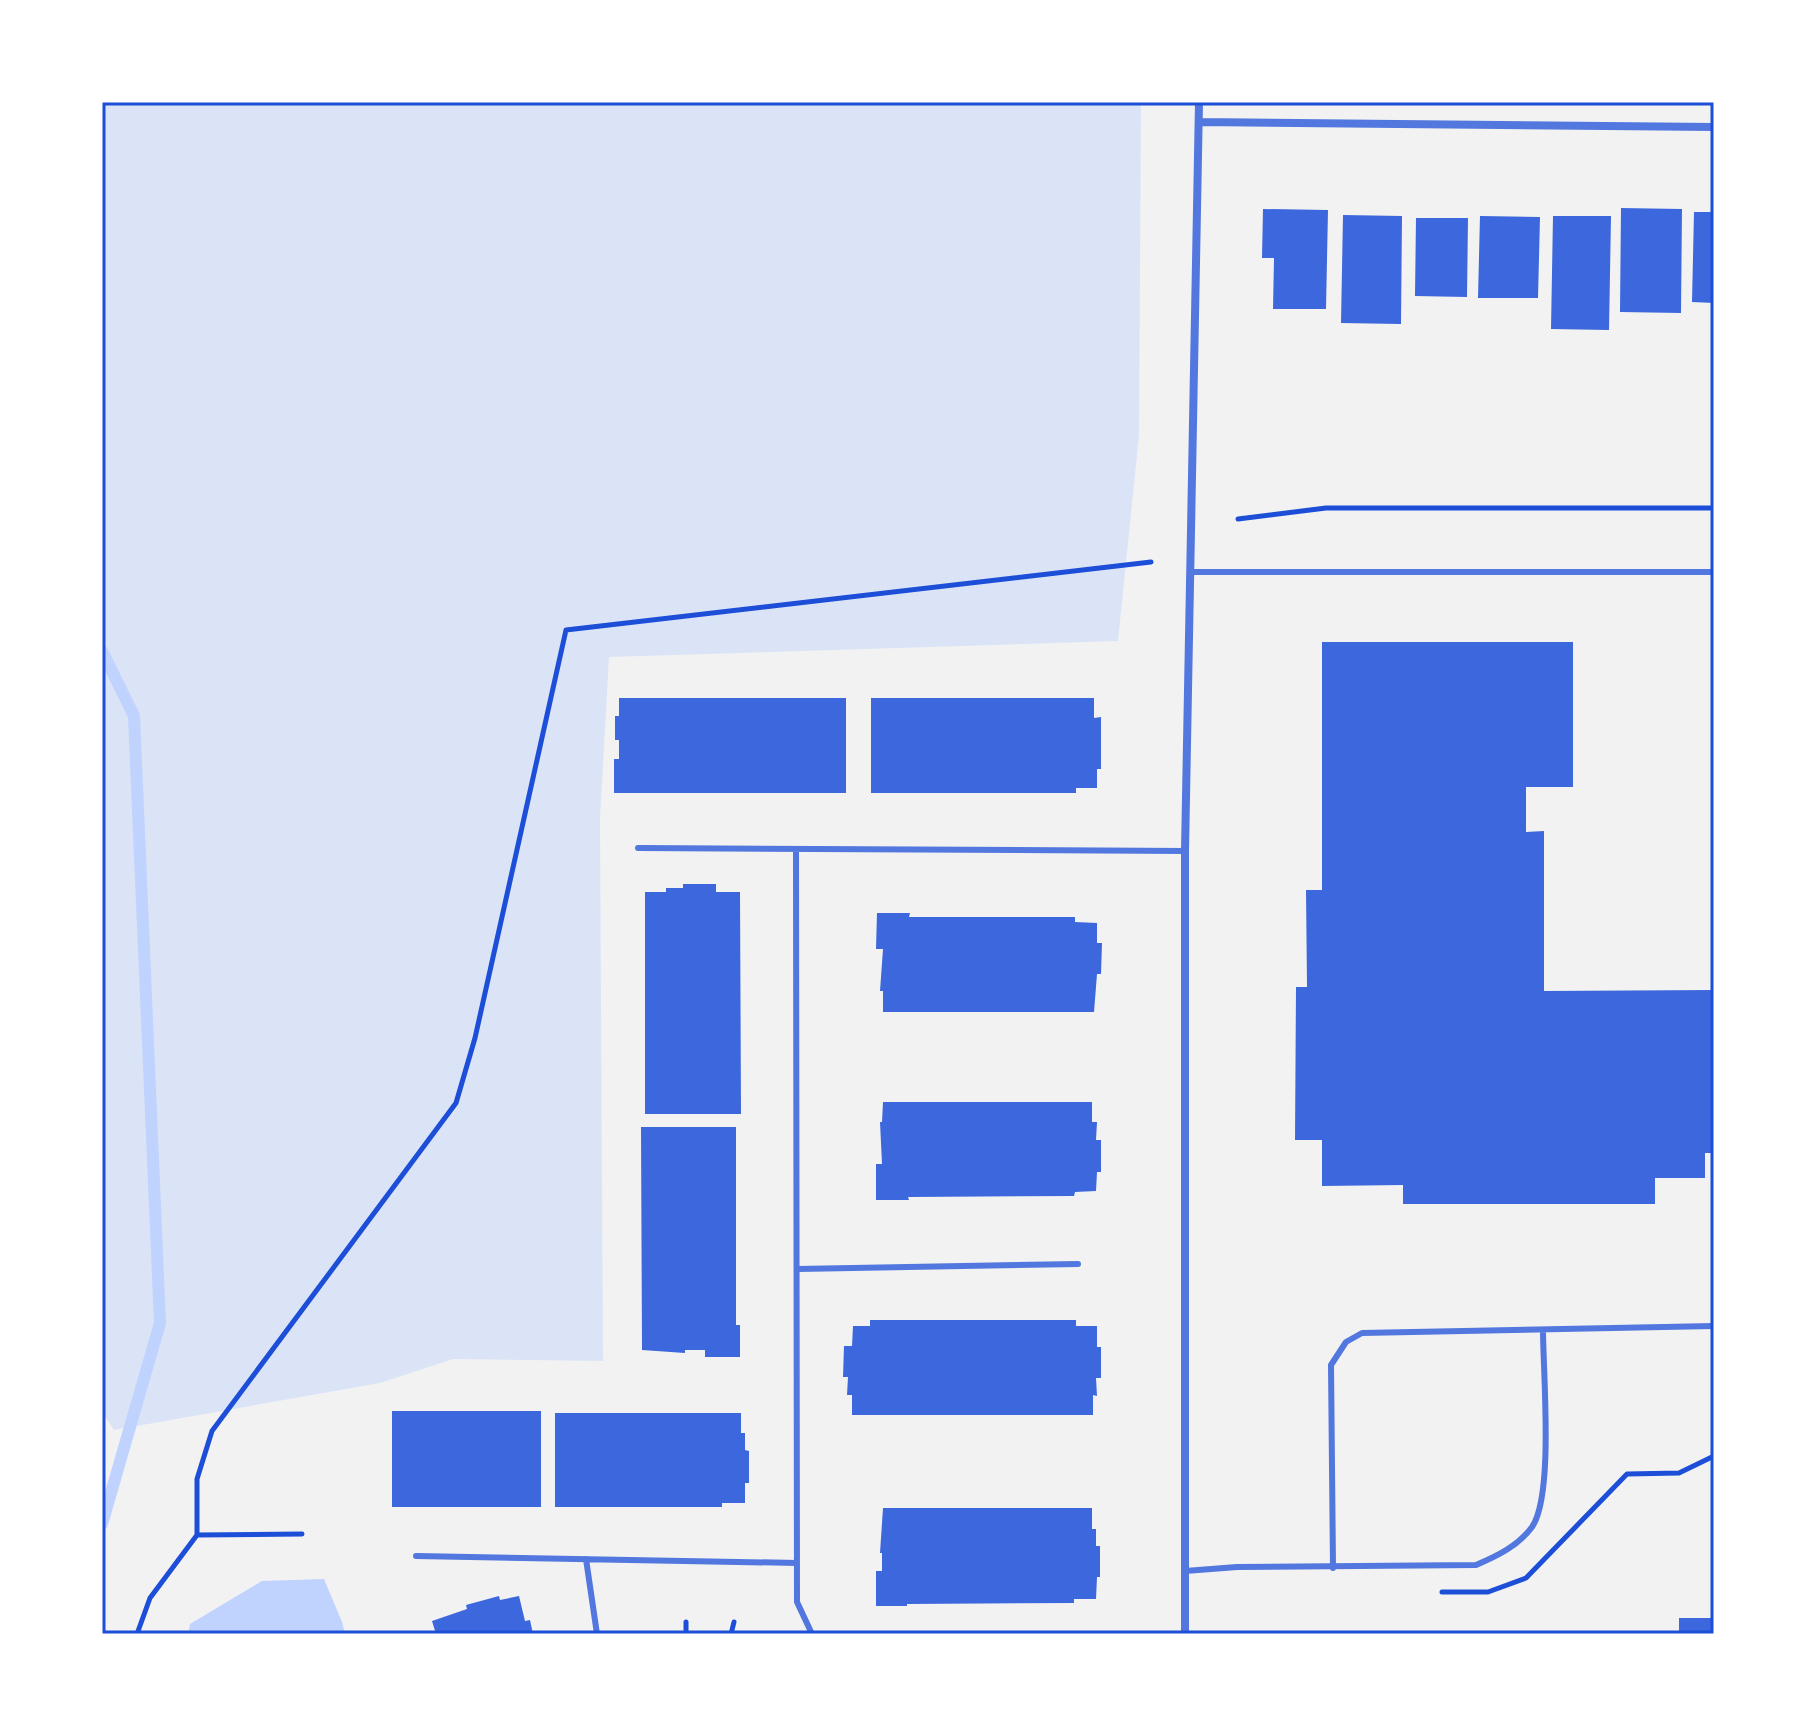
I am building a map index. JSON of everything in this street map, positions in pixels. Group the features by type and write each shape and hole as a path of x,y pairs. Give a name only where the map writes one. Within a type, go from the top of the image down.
{"street":[{"path":"1185,1634 1185,851 1199,102"},
{"path":"1199,122 1714,127"}],"lane":[{"path":"1190,572 1714,572"},
{"path":"638,848 1185,851"},
{"path":"796,849 797,1602 812,1634"},
{"path":"797,1269 1078,1264"},
{"path":"1333,1568 1331,1365 1346,1342 1362,1333 1714,1326"},
{"path":"1185,1571 1237,1567 1476,1565 1507,1551 1531,1527 1542,1507 1545,1461 1543,1330"},
{"path":"416,1556 797,1563"},
{"path":"586,1559 597,1634"}],"path":[{"path":"1238,519 1326,508 1714,508"},
{"path":"137,1634 150,1598 197,1535 197,1479 212,1431 456,1103 475,1038 566,630 1151,562"},
{"path":"197,1535 302,1534"},
{"path":"686,1622 686,1634"},
{"path":"731,1634 734,1622"}],"shaded area":[{"path":"102,102 1141,102 1139,435 1118,641 609,657 600,818 603,1361 453,1359 380,1383 114,1430 102,1412"}],"water":[{"path":"324,1579 345,1634 188,1634 190,1624 262,1581"}],"building":[{"path":"1621,208 1682,209 1681,313 1620,312"},
{"path":"1263,209 1328,210 1326,309 1273,309 1274,258 1262,258"},
{"path":"1694,212 1714,212 1714,303 1692,302"},
{"path":"1343,215 1402,216 1401,324 1341,323"},
{"path":"1480,216 1540,217 1538,298 1478,298"},
{"path":"1553,216 1611,216 1609,330 1551,329"},
{"path":"1416,218 1468,218 1467,297 1415,296"},
{"path":"1322,642 1573,642 1573,787 1526,787 1526,832 1544,831 1544,991 1714,990 1714,1153 1705,1153 1705,1178 1655,1178 1655,1204 1403,1204 1403,1185 1322,1186 1322,1140 1295,1140 1296,987 1307,987 1306,890 1322,890"},
{"path":"619,698 846,698 846,793 614,793 614,759 619,759 615,716 619,716"},
{"path":"871,698 1094,698 1094,718 1101,717 1101,769 1097,769 1097,788 1076,788 1076,793 871,793"},
{"path":"683,884 716,884 716,892 740,892 741,1114 645,1114 645,892 666,892 666,888 683,888"},
{"path":"877,913 910,913 909,917 1075,917 1075,922 1097,923 1097,943 1102,943 1101,974 1097,974 1094,1012 883,1012 883,991 880,991 883,949 876,949"},
{"path":"883,1102 1092,1102 1092,1122 1097,1122 1096,1140 1101,1140 1101,1172 1097,1172 1096,1191 1075,1192 1074,1196 876,1200 876,1164 882,1164 880,1122"},
{"path":"641,1127 736,1127 736,1325 740,1325 740,1357 705,1357 705,1350 685,1350 685,1353 642,1350"},
{"path":"870,1320 1076,1320 1076,1326 1097,1326 1101,1378 1096,1378 1097,1396 1093,1395 1093,1415 852,1415 852,1395 847,1395 848,1377 843,1377 844,1346 852,1346 853,1326 870,1326"},
{"path":"392,1411 541,1411 541,1507 392,1507"},
{"path":"555,1413 741,1413 741,1433 745,1433 745,1450 749,1451 749,1483 745,1483 745,1503 722,1503 722,1507 555,1507"},
{"path":"883,1508 1092,1508 1092,1529 1096,1529 1096,1546 1100,1546 1096,1599 1074,1599 1074,1603 876,1606 876,1571 882,1571"},
{"path":"499,1596 500,1600 519,1596 525,1621 530,1620 533,1634 436,1634 432,1621 467,1609 466,1605"},
{"path":"1679,1618 1714,1618 1714,1634 1679,1634"}],"waterway":[{"path":"102,651 134,716 160,1323 102,1524"}]}
